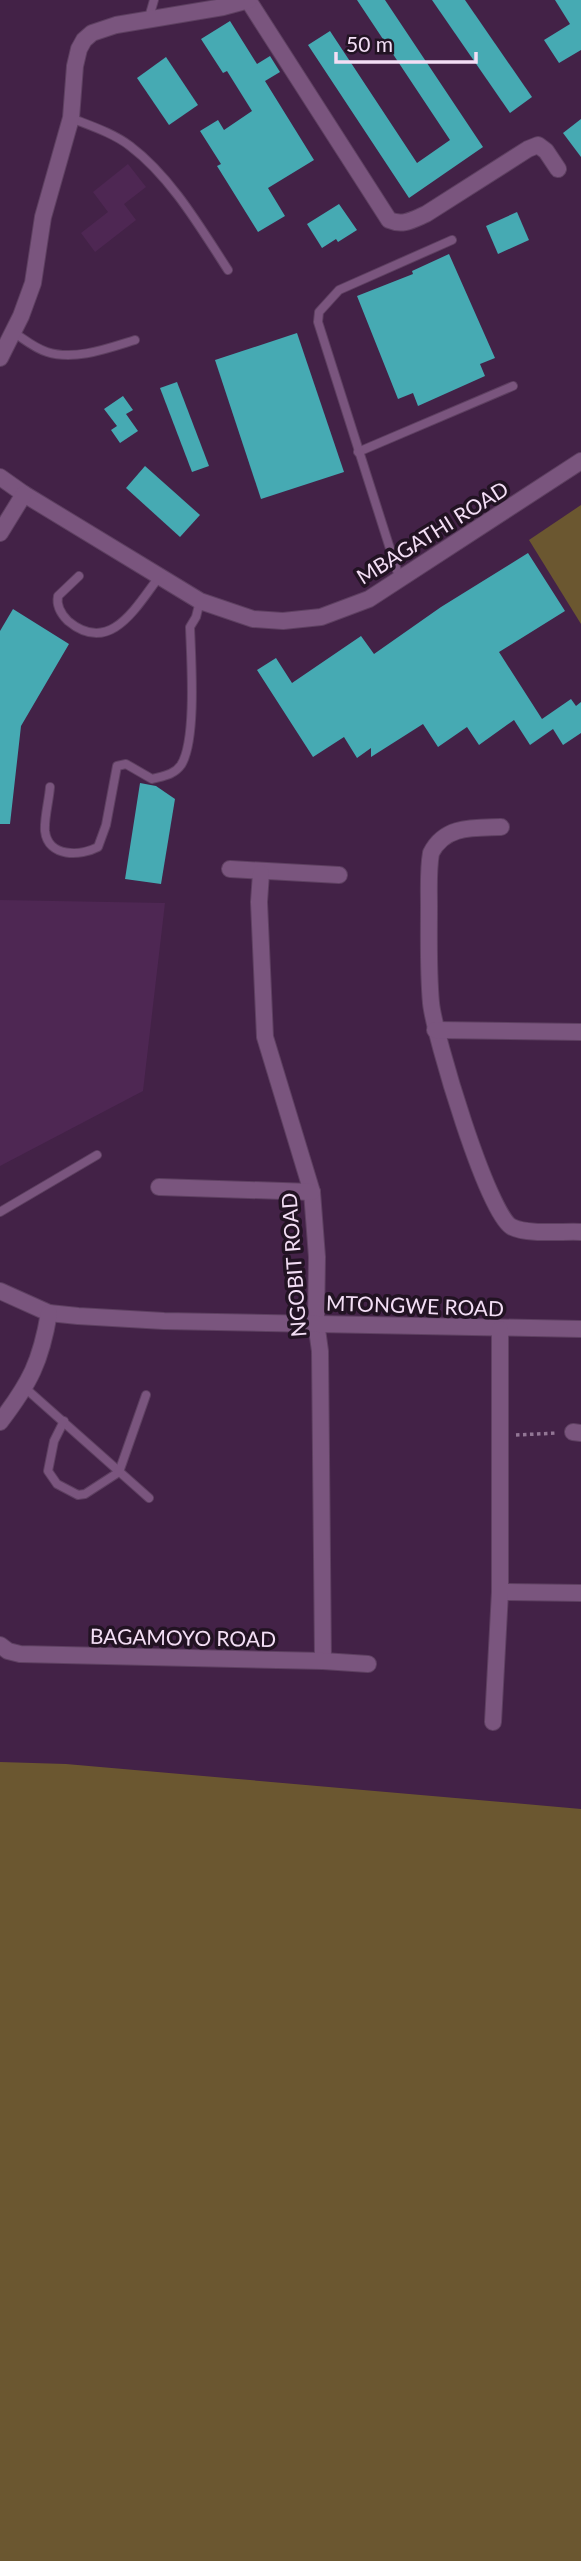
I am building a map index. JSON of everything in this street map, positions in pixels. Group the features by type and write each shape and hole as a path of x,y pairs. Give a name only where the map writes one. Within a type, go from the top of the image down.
{"street":[{"path":"0,358 33,283 43,217 71,118 79,48 84,40 103,29 249,0 389,220 398,224 426,214 538,145 558,169"},
{"name":"MBAGATHI ROAD","path":"0,477 200,601 253,619 283,621 321,617 369,599 581,461"},
{"path":"0,533 24,494"},
{"path":"501,827 474,828 450,833 441,838 431,852 429,963 435,1030 474,1151 500,1217 511,1227 520,1229 581,1232"},
{"path":"230,869 261,873 339,875"},
{"name":"NGOBIT ROAD","path":"261,873 259,915 265,1037 312,1192 317,1257 316,1322 320,1351 323,1661"},
{"path":"435,1030 581,1032"},
{"path":"159,1187 312,1192"},
{"name":"MTONGWE ROAD","path":"0,1291 49,1313 164,1321 581,1329"},
{"path":"0,1422 40,1358 49,1313"},
{"path":"493,1721 500,1592 500,1329"},
{"path":"500,1592 581,1593"},
{"name":"BAGAMOYO ROAD","path":"0,1645 8,1651 20,1654 368,1664"}],"lane":[{"path":"148,21 154,0"},
{"path":"71,118 103,130 130,146 149,164 194,219 228,270"},
{"path":"400,580 318,322 319,312 339,290 452,240"},
{"path":"13,332 50,354 98,351 135,340"},
{"path":"358,452 513,386"},
{"path":"79,576 58,596 58,607 65,618 77,628 92,634 107,633 118,626 159,577"},
{"path":"50,788 45,832 51,846 64,853 86,854 98,847 106,825 117,766 126,764 152,779 169,775 181,764 188,742 192,697 190,626 196,617 200,601"},
{"path":"0,1212 97,1155"},
{"path":"24,1387 149,1498"},
{"path":"64,1421 54,1441 48,1471 57,1484 70,1493 85,1494 119,1472 146,1395"}],"path":[{"path":"500,1435 577,1433"}],"shaded area":[{"path":"128,164 146,187 124,204 136,220 95,252 81,233 108,212 93,192"},
{"path":"581,505 581,624 529,540"},
{"path":"0,900 165,903 143,1091 0,1166"},
{"path":"0,1762 66,1764 581,1809 581,2561 0,2561"}],"building":[{"path":"357,0 385,0 483,147 409,198 308,45 330,31 417,163 450,140"},
{"path":"432,0 465,0 532,97 510,113"},
{"path":"555,0 581,0 581,50 559,63 544,40 570,24"},
{"path":"230,21 257,64 270,56 280,72 265,81 314,160 268,188 285,216 258,232 217,166 221,164 200,131 218,120 224,130 252,111 227,71 223,73 201,39"},
{"path":"166,57 198,105 169,125 137,78"},
{"path":"581,119 581,157 563,133"},
{"path":"339,204 357,230 322,248 307,224"},
{"path":"517,212 529,240 498,254 486,226"},
{"path":"449,254 495,358 480,364 485,376 418,406 413,393 398,399 357,296 413,274 412,271"},
{"path":"297,333 344,472 261,499 215,360"},
{"path":"177,382 209,466 192,472 160,388"},
{"path":"123,396 133,410 126,414 138,431 120,443 111,430 117,426 104,409"},
{"path":"145,466 200,515 180,537 126,488"},
{"path":"528,553 565,611 499,652 542,719 571,699 576,706 581,702 581,733 563,745 553,729 530,745 514,720 479,745 467,727 438,747 423,724 371,757 371,748 357,758 344,737 313,757 257,670 276,658 292,683 361,636 374,654 441,607"},
{"path":"13,609 69,644 21,726 10,824 0,824 0,631"},
{"path":"140,783 156,786 175,799 161,884 125,879"}]}
